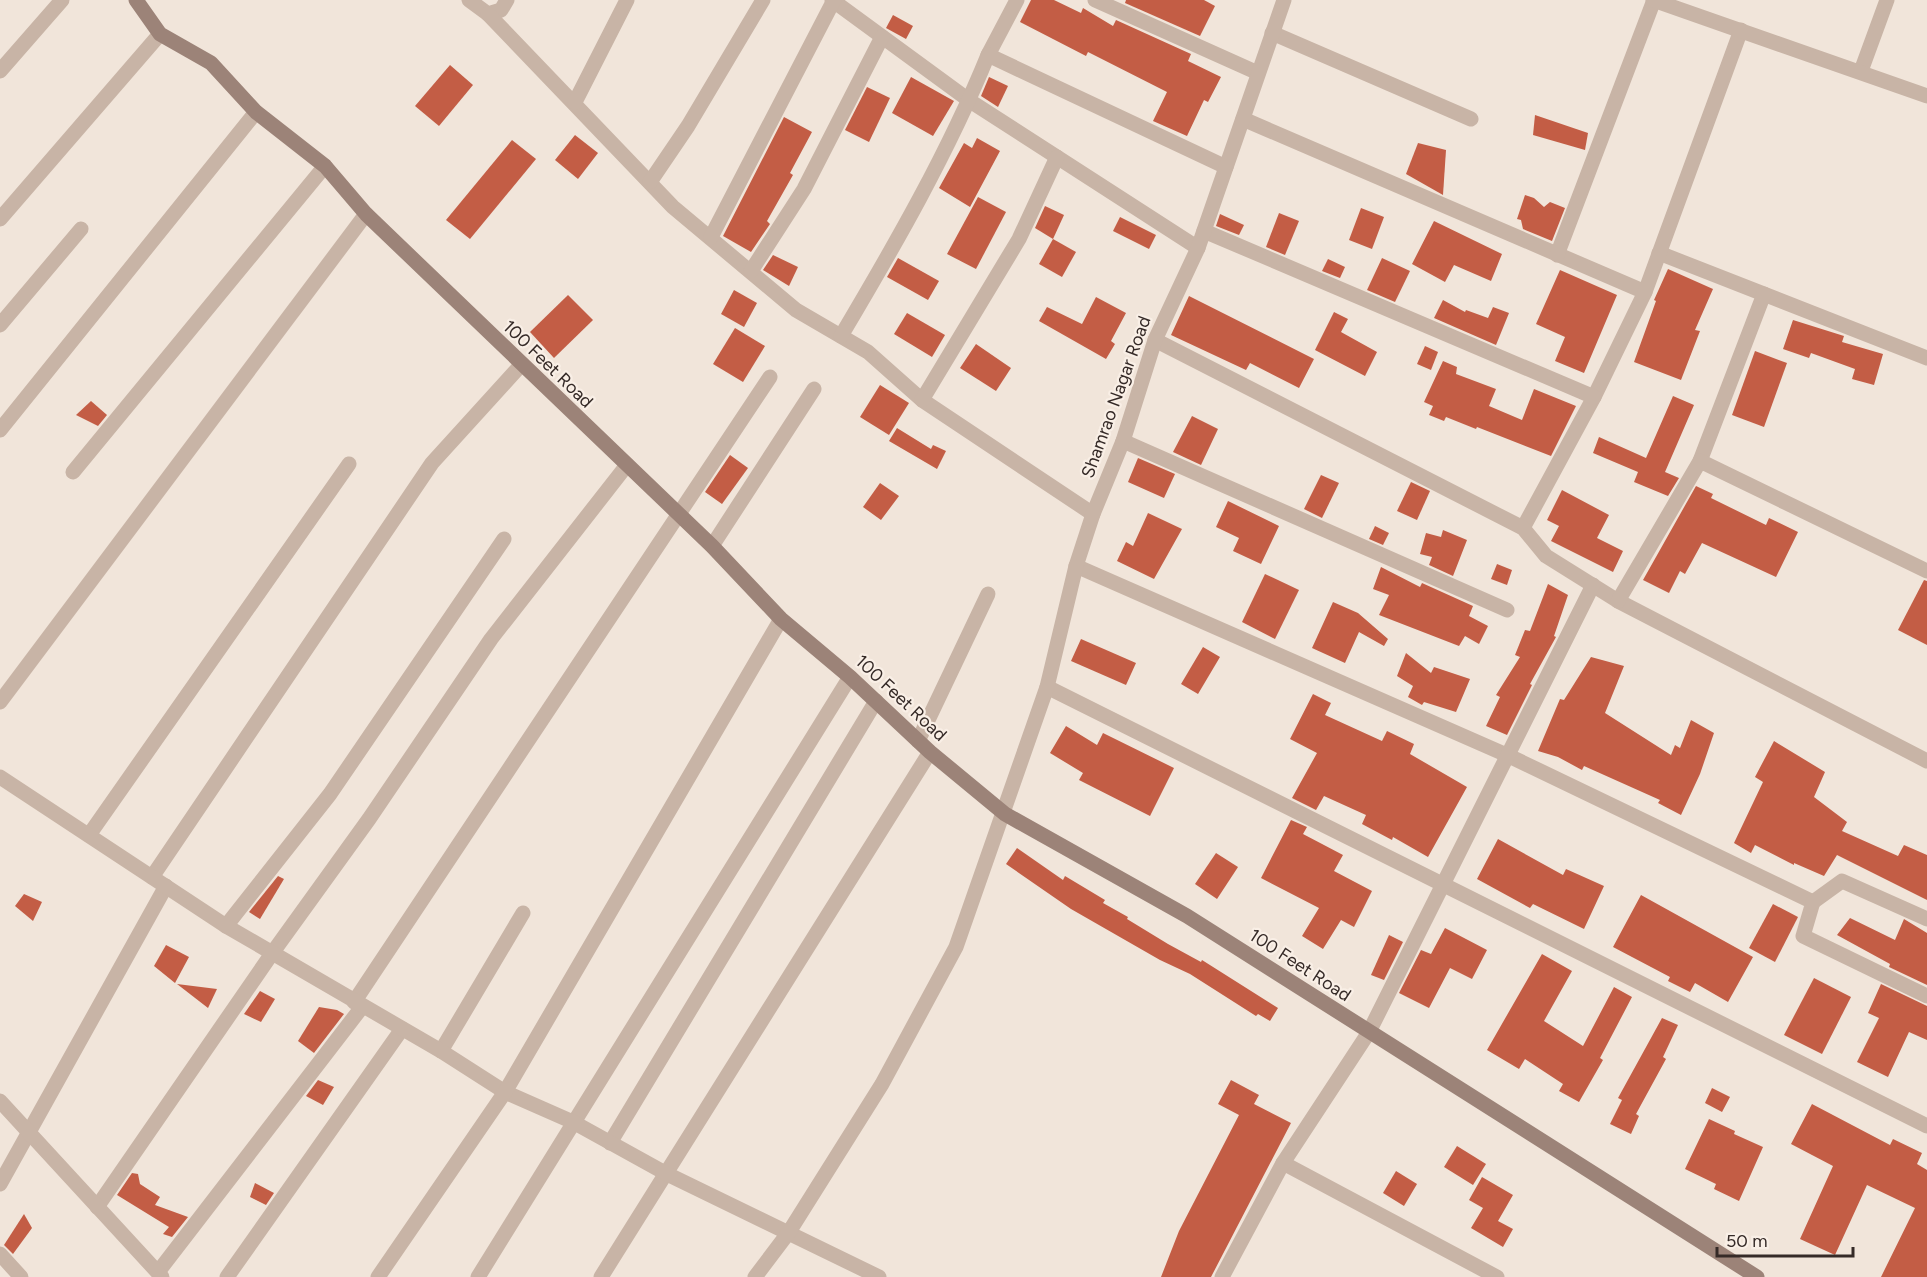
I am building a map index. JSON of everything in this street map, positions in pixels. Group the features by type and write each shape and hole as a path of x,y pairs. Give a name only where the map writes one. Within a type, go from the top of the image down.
{"main road":[{"name":"100 Feet Road","path":"136,0 160,34 212,63 256,112 325,166 366,214 712,546 781,620 850,677 930,752 1005,814 1187,916 1757,1277"}],"street":[{"path":"0,72 62,0"},
{"path":"469,0 488,14 575,102 673,207 796,310 868,352 922,400 1092,514"},
{"path":"488,14 501,10 507,0"},
{"path":"575,102 627,0"},
{"path":"650,182 688,126 763,0"},
{"path":"711,237 833,0 970,101 1198,248"},
{"path":"842,336 897,242 970,101 988,55 1017,0"},
{"path":"1095,0 1258,73"},
{"name":"Shamrao Nagar Road","path":"755,1277 789,1233 882,1084 956,947 1005,814 1047,687 1076,566 1092,514 1123,441 1155,340 1198,248 1284,0"},
{"path":"1557,255 1653,0 1927,96"},
{"path":"1861,71 1887,0"},
{"path":"1523,528 1594,397 1645,292 1741,30"},
{"path":"1272,33 1471,119"},
{"path":"0,219 160,34"},
{"path":"751,271 804,189 882,37"},
{"path":"988,55 1226,167"},
{"path":"0,430 256,112"},
{"path":"1242,119 1645,292"},
{"path":"922,400 1019,239 1057,157"},
{"path":"73,472 325,166"},
{"path":"0,702 366,214"},
{"path":"0,325 81,230"},
{"path":"1204,231 1594,397"},
{"path":"1659,253 1927,358"},
{"path":"1618,601 1700,461 1764,294"},
{"path":"1155,340 1523,528 1546,556 1618,601 1927,761"},
{"path":"153,877 432,464 521,365"},
{"path":"0,1101 160,1274 358,1004 770,377"},
{"path":"712,546 814,389"},
{"path":"1123,441 1507,610"},
{"path":"1700,461 1927,571"},
{"path":"89,835 349,464"},
{"path":"97,1208 273,952 369,819 491,639 627,465"},
{"path":"226,926 330,794 504,540"},
{"path":"1076,566 1509,756 1814,902"},
{"path":"1223,1277 1283,1163 1369,1032 1593,585"},
{"path":"918,741 988,594"},
{"path":"378,1277 505,1092 781,620"},
{"path":"478,1277 850,677"},
{"path":"1047,687 1927,1126"},
{"path":"610,1143 876,701"},
{"path":"601,1277 930,752"},
{"path":"0,777 226,926 441,1051 505,1092 573,1122 667,1174 879,1277"},
{"path":"1927,919 1842,881 1814,902 1803,936 1927,996"},
{"path":"0,1184 28,1130 166,886"},
{"path":"441,1051 524,913"},
{"path":"227,1277 402,1029"},
{"path":"1283,1163 1497,1277"},
{"path":"0,1254 21,1277"}],"building":[{"path":"1031,0 1054,0 1081,13 1083,8 1113,26 1116,20 1191,54 1188,61 1221,77 1208,102 1204,100 1187,136 1153,121 1167,92 1088,52 1086,56 1020,22"},
{"path":"1126,0 1204,0 1215,6 1200,36 1125,3"},
{"path":"893,15 913,26 906,39 886,28"},
{"path":"450,65 473,85 439,126 415,106"},
{"path":"911,77 954,101 933,136 892,113"},
{"path":"989,77 1008,86 998,107 981,96"},
{"path":"867,87 890,98 869,142 845,130"},
{"path":"1535,115 1588,133 1585,150 1533,135"},
{"path":"784,117 812,132 790,173 793,175 767,221 770,224 751,252 723,236"},
{"path":"575,135 598,153 578,179 555,160"},
{"path":"977,138 1000,151 970,207 939,188 964,143 972,148"},
{"path":"512,140 536,159 470,239 446,220"},
{"path":"1418,143 1446,150 1443,195 1406,174"},
{"path":"1525,195 1534,198 1544,207 1550,202 1565,208 1552,241 1523,229 1521,220 1517,219"},
{"path":"978,197 1006,212 976,269 947,254"},
{"path":"1045,206 1064,215 1053,239 1035,228"},
{"path":"1361,208 1384,217 1372,249 1349,240"},
{"path":"1279,213 1299,221 1285,255 1266,247"},
{"path":"1220,214 1244,225 1239,235 1216,226"},
{"path":"1120,217 1156,235 1149,249 1113,231"},
{"path":"1434,221 1502,254 1491,281 1454,265 1445,282 1412,264"},
{"path":"1053,239 1076,252 1062,277 1039,264"},
{"path":"773,255 798,267 789,286 763,270"},
{"path":"898,258 939,281 928,300 887,277"},
{"path":"1382,258 1410,271 1395,302 1367,290"},
{"path":"1328,259 1345,267 1340,278 1322,271"},
{"path":"1668,269 1713,289 1695,330 1700,331 1681,380 1634,362 1656,301 1654,300"},
{"path":"1560,270 1617,295 1584,373 1555,361 1565,337 1536,324"},
{"path":"734,290 757,303 744,327 721,314"},
{"path":"568,295 593,320 554,358 530,332"},
{"path":"1189,296 1314,359 1299,388 1250,363 1246,370 1171,335"},
{"path":"1096,297 1126,313 1111,341 1115,344 1106,359 1039,321 1047,307 1082,324"},
{"path":"1443,300 1465,312 1466,310 1488,318 1493,307 1509,313 1496,345 1434,318"},
{"path":"1334,312 1348,319 1341,332 1377,352 1365,376 1315,350"},
{"path":"907,313 945,335 932,357 894,334"},
{"path":"1793,320 1844,336 1842,342 1883,354 1874,385 1852,379 1855,369 1811,353 1809,358 1783,349"},
{"path":"735,328 765,346 743,382 713,364"},
{"path":"976,344 1011,368 996,391 960,368"},
{"path":"1425,346 1438,352 1431,370 1417,364"},
{"path":"1755,351 1787,363 1764,427 1732,415"},
{"path":"1443,361 1457,367 1456,374 1496,389 1489,406 1522,420 1534,389 1576,406 1551,456 1477,427 1476,429 1446,417 1444,421 1429,415 1433,406 1424,402"},
{"path":"880,385 909,403 889,435 860,417"},
{"path":"1673,396 1694,405 1665,472 1679,478 1668,496 1634,482 1638,472 1593,453 1599,437 1646,458"},
{"path":"91,401 107,415 98,426 76,415"},
{"path":"1192,416 1218,429 1201,465 1173,452"},
{"path":"897,428 931,449 933,445 946,451 937,469 889,441"},
{"path":"730,455 748,468 722,504 705,492"},
{"path":"1138,458 1175,474 1164,498 1128,482"},
{"path":"1321,475 1339,483 1322,518 1304,509"},
{"path":"1411,482 1430,491 1417,520 1397,511"},
{"path":"880,483 899,496 881,520 863,507"},
{"path":"1696,486 1713,494 1711,498 1766,525 1769,518 1798,532 1776,577 1702,543 1685,574 1680,571 1669,593 1643,580"},
{"path":"1562,490 1609,515 1597,538 1623,551 1613,572 1551,541 1559,526 1547,520"},
{"path":"1228,501 1279,526 1261,564 1233,551 1239,538 1216,527"},
{"path":"1148,513 1182,529 1154,579 1117,561 1126,542 1133,546"},
{"path":"1375,526 1389,533 1383,545 1369,539"},
{"path":"1443,530 1467,540 1453,576 1429,565 1432,557 1420,554 1426,533 1441,537"},
{"path":"1497,564 1512,570 1507,585 1491,579"},
{"path":"1381,567 1420,587 1422,583 1473,606 1469,616 1488,626 1479,644 1465,636 1459,646 1379,615 1389,595 1373,589"},
{"path":"1265,574 1299,590 1275,639 1242,622"},
{"path":"1924,580 1927,581 1927,645 1898,630"},
{"path":"1548,584 1568,595 1554,636 1556,637 1530,684 1532,685 1507,735 1486,726 1500,697 1496,695 1520,657 1515,655 1525,630 1530,631"},
{"path":"1333,602 1358,613 1388,639 1384,646 1359,632 1345,663 1312,648"},
{"path":"1081,639 1136,663 1126,685 1071,661"},
{"path":"1203,647 1220,657 1198,694 1181,684"},
{"path":"1406,653 1431,673 1434,667 1470,679 1456,712 1424,702 1422,705 1408,697 1413,686 1397,676"},
{"path":"1591,657 1624,666 1605,713 1671,755 1675,745 1680,748 1691,720 1714,733 1700,774 1681,815 1658,803 1660,800 1584,766 1582,770 1558,757 1538,751 1560,699 1564,700"},
{"path":"1313,694 1331,703 1325,715 1382,741 1387,731 1414,744 1410,754 1467,787 1428,857 1393,837 1392,840 1362,824 1366,815 1324,796 1316,810 1292,798 1317,753 1290,739"},
{"path":"1066,726 1097,745 1103,733 1174,768 1150,816 1079,780 1083,773 1050,753"},
{"path":"1774,741 1825,772 1814,797 1847,822 1842,831 1898,856 1904,845 1927,855 1927,900 1837,855 1824,876 1794,863 1794,865 1755,845 1751,853 1734,843 1763,782 1755,777"},
{"path":"1291,820 1307,827 1303,834 1343,855 1334,871 1372,891 1354,927 1341,920 1323,949 1302,936 1319,908 1261,878"},
{"path":"1498,839 1563,875 1566,869 1604,886 1584,929 1533,904 1530,908 1477,879"},
{"path":"1017,848 1063,880 1065,876 1105,900 1103,903 1128,917 1127,919 1168,944 1201,962 1202,960 1278,1008 1270,1021 1258,1014 1256,1016 1190,974 1160,960 1071,909 1006,864"},
{"path":"1216,853 1238,867 1217,899 1195,884"},
{"path":"278,876 284,879 260,919 249,912"},
{"path":"24,894 42,902 33,921 15,906"},
{"path":"1641,895 1753,957 1728,1002 1695,983 1690,992 1668,981 1670,977 1613,947"},
{"path":"1773,904 1798,917 1775,962 1749,948"},
{"path":"1850,918 1895,940 1904,919 1927,933 1927,985 1889,967 1890,964 1837,935"},
{"path":"1445,928 1487,950 1472,979 1450,968 1429,1008 1399,993 1421,950 1431,954"},
{"path":"1389,935 1403,942 1384,980 1371,975"},
{"path":"166,945 189,957 175,983 154,966"},
{"path":"1542,954 1572,971 1544,1021 1583,1046 1614,987 1632,997 1600,1058 1603,1060 1579,1102 1559,1091 1563,1084 1525,1059 1519,1069 1487,1050"},
{"path":"1814,978 1851,997 1822,1054 1784,1035"},
{"path":"177,984 217,989 208,1008"},
{"path":"1881,984 1927,1006 1927,1040 1909,1032 1888,1077 1857,1062 1879,1018 1868,1013"},
{"path":"260,991 275,999 261,1022 244,1014"},
{"path":"319,1007 337,1010 344,1014 314,1053 298,1041"},
{"path":"1662,1018 1678,1025 1663,1057 1666,1059 1636,1114 1639,1116 1631,1134 1610,1124 1622,1100 1618,1098"},
{"path":"318,1080 334,1087 323,1105 306,1096"},
{"path":"1231,1080 1259,1095 1254,1104 1291,1123 1211,1277 1161,1277 1179,1231 1239,1115 1218,1104"},
{"path":"1712,1088 1730,1097 1722,1112 1705,1103"},
{"path":"1812,1104 1890,1145 1893,1139 1922,1153 1917,1164 1927,1170 1927,1277 1881,1277 1915,1208 1867,1185 1835,1255 1800,1239 1833,1166 1791,1144"},
{"path":"1709,1119 1735,1131 1734,1134 1763,1147 1739,1201 1714,1189 1716,1184 1685,1169"},
{"path":"1457,1146 1486,1164 1473,1185 1444,1167"},
{"path":"1396,1171 1417,1184 1404,1206 1383,1193"},
{"path":"132,1173 138,1174 140,1184 160,1197 155,1205 188,1217 172,1237 163,1234 169,1227 117,1195"},
{"path":"1482,1177 1513,1195 1498,1221 1513,1229 1503,1247 1471,1228 1483,1208 1469,1200"},
{"path":"255,1183 274,1193 266,1205 250,1197"},
{"path":"24,1214 32,1228 13,1254 4,1245"}]}
